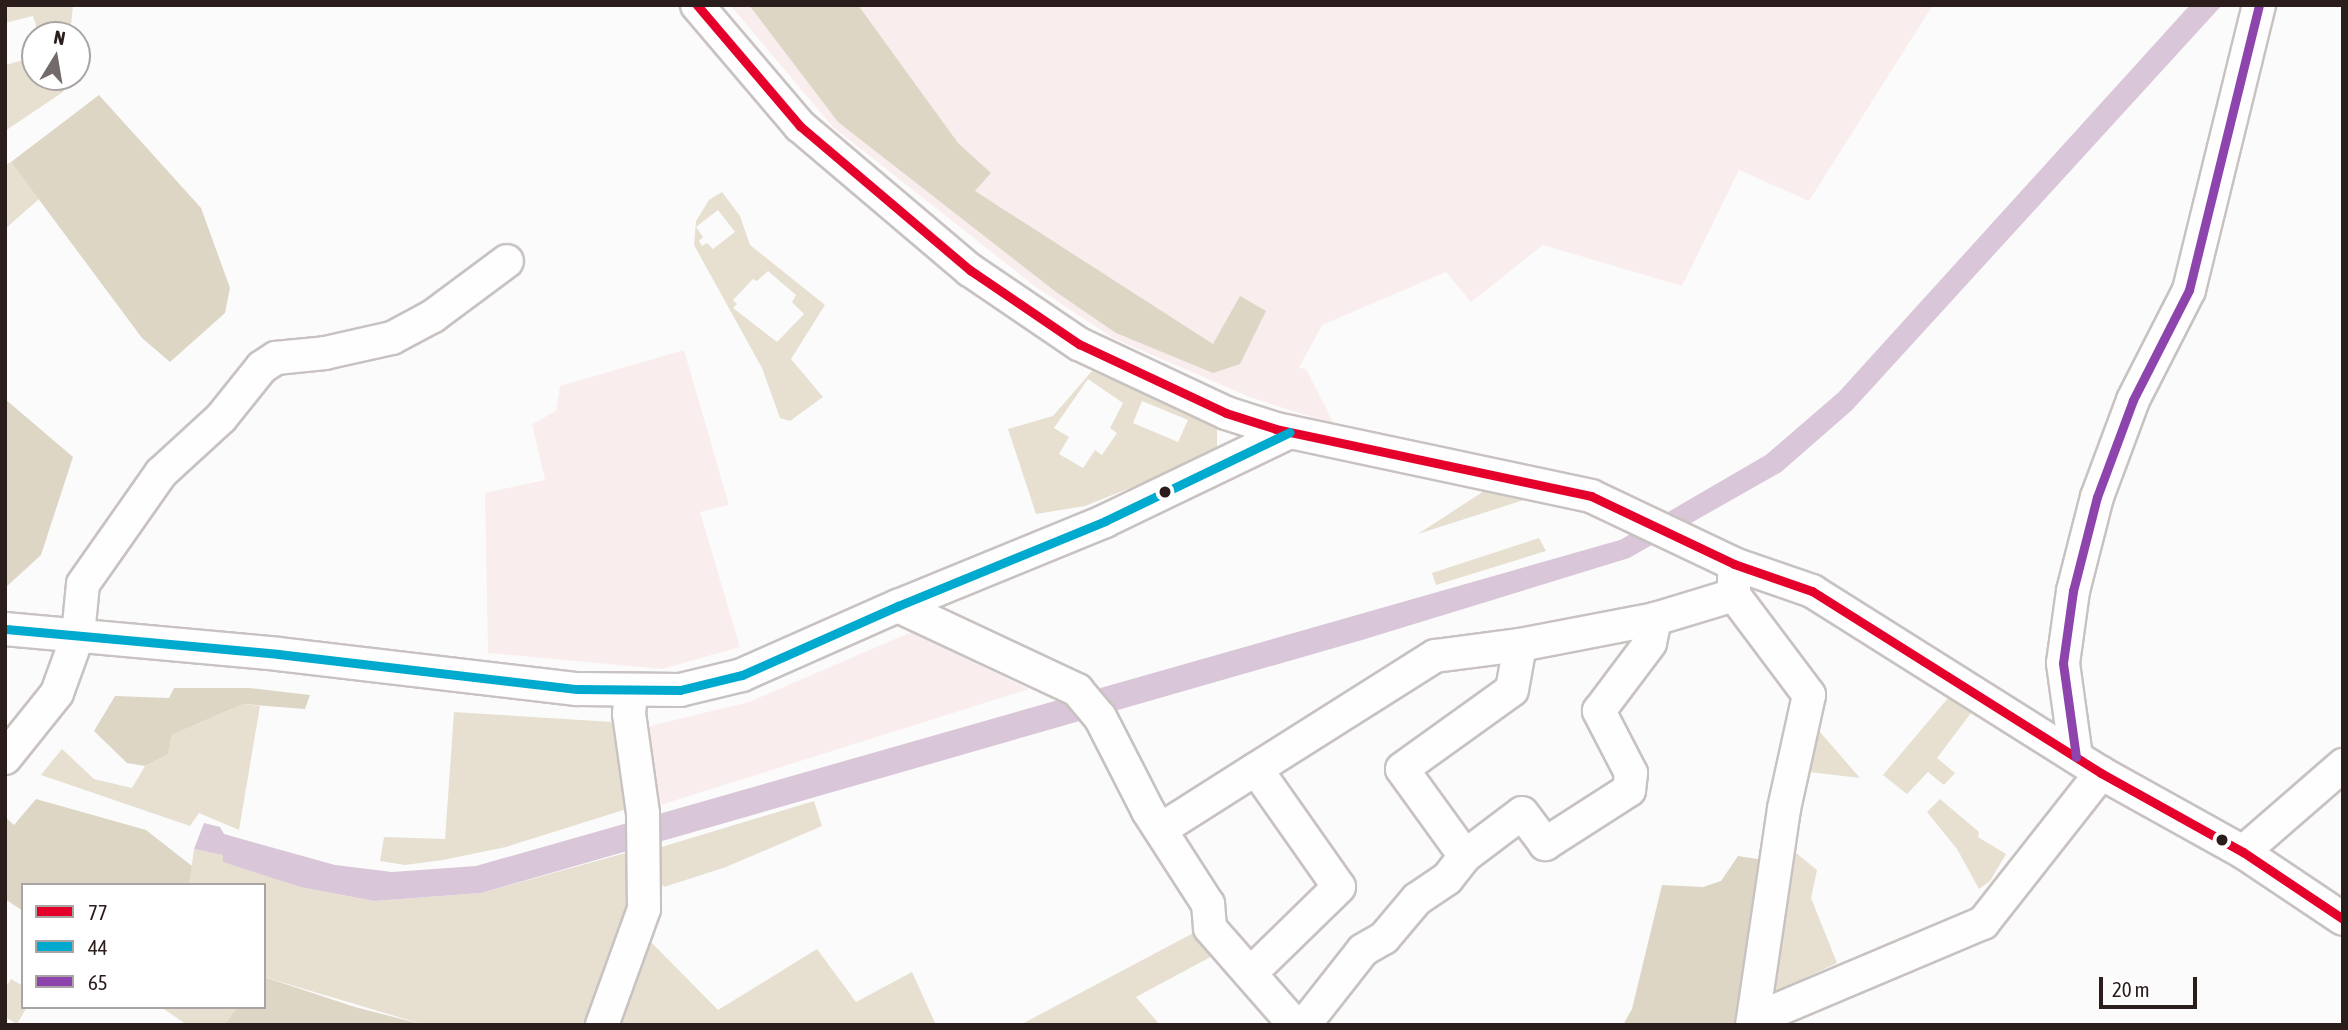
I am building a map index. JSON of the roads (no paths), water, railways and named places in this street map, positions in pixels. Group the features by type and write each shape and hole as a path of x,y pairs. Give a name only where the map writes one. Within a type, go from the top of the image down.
{"street":[{"path":"697,5 800,126 970,270 1079,344 1129,370 1226,413 1290,432 1551,485 1641,518 1678,537 1734,580 1809,695 1784,809 1752,1022"},
{"path":"1752,1022 1983,923 2088,765 2063,663 2073,591 2097,498 2133,400 2189,290 2259,5"},
{"path":"5,758 57,693 79,635 83,584 161,473 221,418 262,367 276,358 325,353 392,338 433,316 507,261"},
{"path":"5,629 631,692 680,690 742,675 898,606 1105,521 1290,432"},
{"path":"1163,828 1435,656 1520,645 1655,619 1734,580 1812,592 2088,765 2243,852 2343,919"},
{"path":"898,606 1074,688 1100,717 1148,811 1163,828 1208,904 1210,928 1295,1025"},
{"path":"1304,1025 1363,950 1384,938 1417,899 1447,879 1465,856 1522,813 1545,844 1629,790 1632,773 1599,710 1639,661 1650,643 1655,619"},
{"path":"1465,856 1402,769 1512,690 1520,645"},
{"path":"603,1025 644,909 645,846 629,714 631,692"},
{"path":"2243,852 2343,765"},
{"path":"1250,974 1339,887 1256,769"}]}
